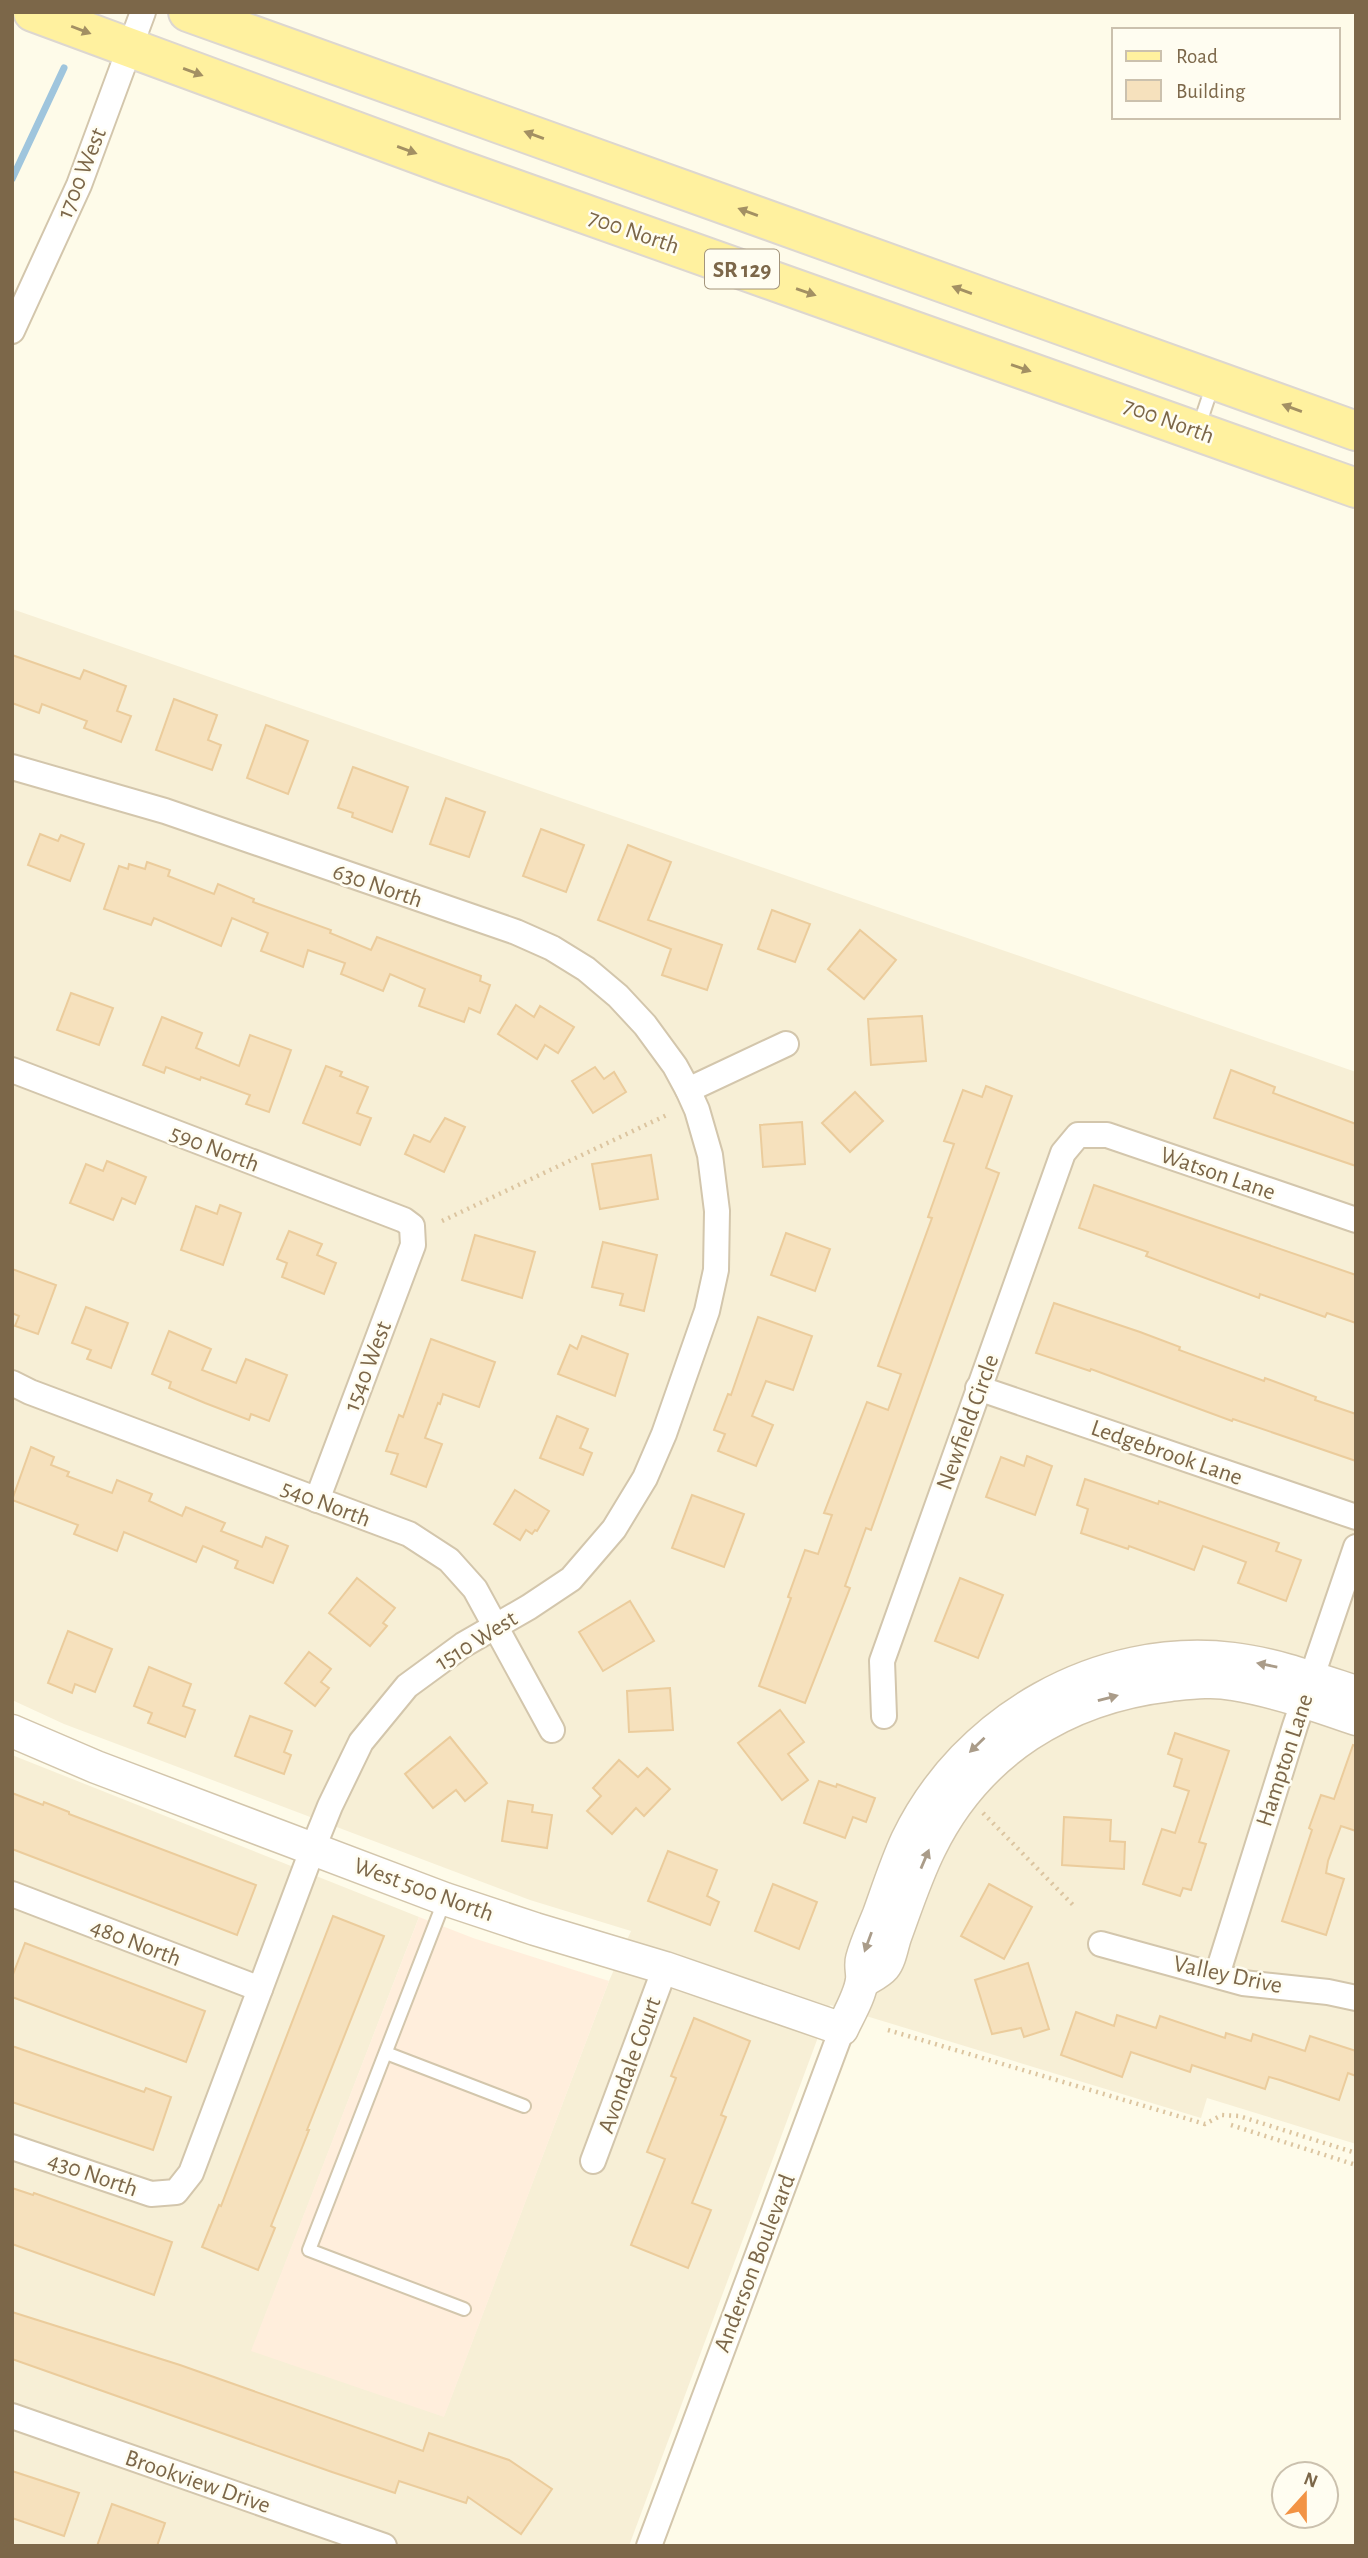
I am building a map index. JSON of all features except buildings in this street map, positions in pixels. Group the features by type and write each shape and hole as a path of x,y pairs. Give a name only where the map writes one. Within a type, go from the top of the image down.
{"main road":[{"name":"700 North","path":"33,12 463,170 1356,488"},
{"name":"SR 129","path":"188,12 1356,431"}],"street":[{"name":"1700 West","path":"12,331 18,306 79,185 143,12"},
{"name":"630 North","path":"12,767 165,811 516,932 552,948 586,969 618,996 675,1066 688,1090"},
{"path":"688,1090 786,1044"},
{"name":"590 North","path":"12,1070 404,1220 412,1226 414,1232"},
{"name":"1510 West","path":"176,2192 191,2173 313,1848 361,1742 407,1686 463,1644 529,1607 571,1579 614,1529 645,1478 664,1434 707,1311 716,1270 717,1211 710,1155 697,1110 688,1090"},
{"name":"Watson Lane","path":"1078,1135 1107,1135 1356,1220"},
{"name":"Newfield Circle","path":"884,1716 882,1661 1063,1153 1078,1135"},
{"name":"1540 West","path":"317,1500 413,1245 414,1232"},
{"name":"540 North","path":"12,1383 409,1534 449,1560 475,1589 552,1730"},
{"name":"Ledgebrook Lane","path":"978,1388 1356,1517"},
{"name":"Hampton Lane","path":"1217,1975 1307,1689 1356,1547"},
{"name":"Anderson Boulevard","path":"649,2546 842,2029 862,1982 861,1961 898,1859 922,1813 943,1781 995,1728 1031,1703 1080,1679 1132,1664 1182,1657 1233,1658 1285,1669 1307,1689 1356,1719"},
{"name":"Anderson Boulevard","path":"1307,1689 1356,1692"},
{"name":"West 500 North","path":"12,1731 96,1767 445,1899 665,1968 842,2029"},
{"name":"480 North","path":"12,1894 260,1989"},
{"name":"Valley Drive","path":"1101,1944 1260,1986 1301,1989 1356,1998"},
{"name":"Avondale Court","path":"593,2161 665,1968"},
{"name":"430 North","path":"12,2147 151,2194 176,2192"},
{"name":"Brookview Drive","path":"12,2416 384,2546"}],"lane":[{"path":"1198,430 1214,380"},
{"path":"445,1899 309,2250 464,2309"},
{"path":"386,2053 524,2106"}],"path":[{"path":"442,1221 669,1114"},
{"path":"982,1812 1075,1907"},
{"path":"888,2029 1205,2124 1222,2115 1239,2116 1356,2153"},
{"path":"1231,2125 1356,2165"}],"shaded area":[{"path":"12,609 1356,1072 1356,2144 1207,2098 1201,2118 830,2005 629,2546 12,2546 12,1755 419,1917 252,2350 444,2416 609,1981 631,1931 530,1900 64,1724 12,1700"},
{"path":"419,1917 473,1938 609,1981 444,2417 251,2351"}],"waterway":[{"path":"12,179 64,68"}]}
